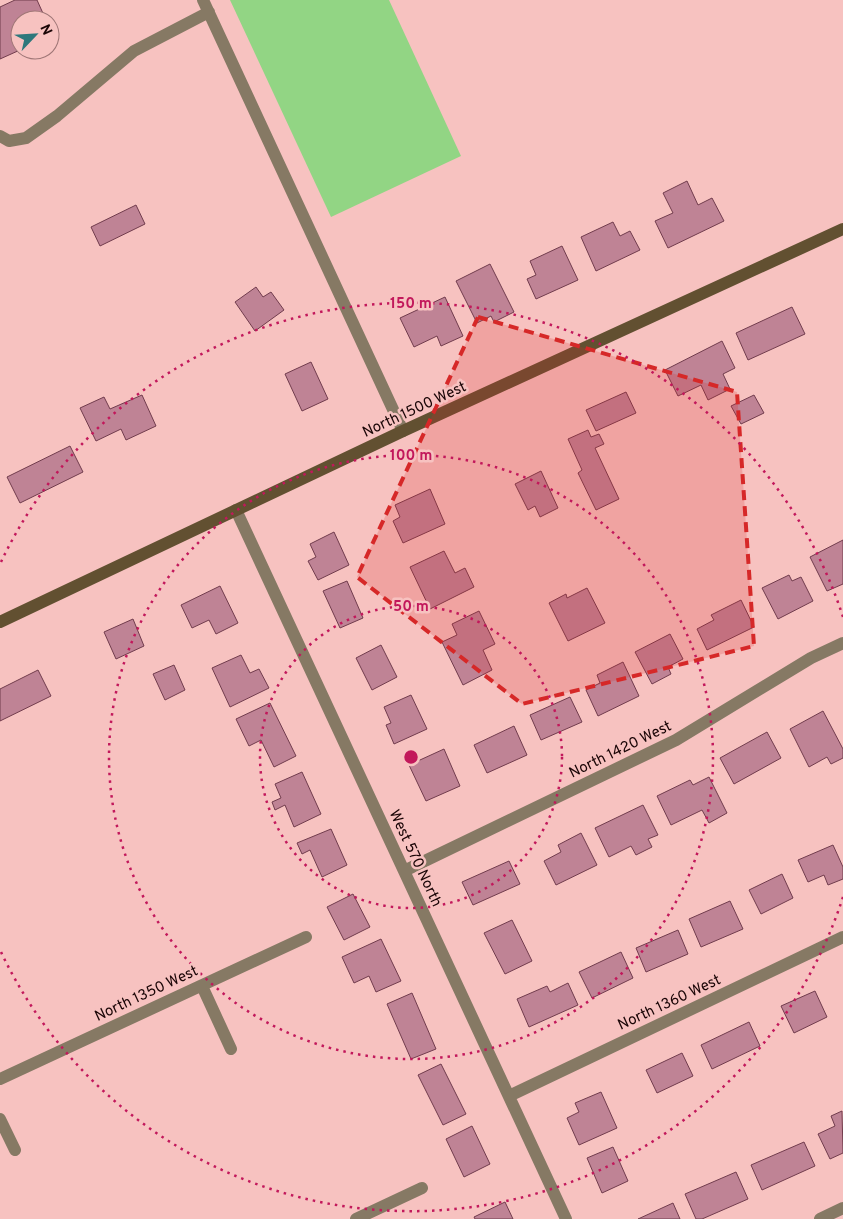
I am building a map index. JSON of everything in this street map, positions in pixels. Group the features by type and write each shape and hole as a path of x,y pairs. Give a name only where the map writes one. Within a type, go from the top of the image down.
{"street":[{"path":"203,0 403,431"},
{"path":"0,136 9,141 26,138 57,116 134,51 209,12"},
{"name":"North 1500 West","path":"0,622 403,431 843,229"},
{"name":"West 570 North","path":"236,510 566,1219"},
{"name":"North 1420 West","path":"404,870 676,740 811,658 843,643"},
{"name":"North 1350 West","path":"0,1079 306,937"},
{"name":"North 1360 West","path":"509,1096 843,937"},
{"path":"202,986 231,1049"},
{"path":"0,1119 15,1150"},
{"path":"356,1219 422,1188"},
{"path":"820,1219 843,1208"}],"highlighted area":[{"path":"478,317 737,392 754,646 522,704 357,577"}],"green space":[{"path":"230,0 389,0 461,156 331,217"}],"building":[{"path":"15,0 37,0 42,10 10,10 10,54 0,59 0,7"},
{"path":"687,181 698,205 712,198 724,221 668,248 655,221 673,213 663,193"},
{"path":"136,205 145,224 100,246 91,227"},
{"path":"613,222 620,236 630,231 640,250 596,271 581,237"},
{"path":"562,246 578,280 536,299 527,279 536,275 530,261"},
{"path":"490,264 514,312 494,322 491,316 477,323 456,281"},
{"path":"256,287 263,297 271,292 284,310 255,331 235,302"},
{"path":"445,297 463,336 441,346 437,336 414,347 400,318"},
{"path":"792,307 805,334 748,360 736,333"},
{"path":"722,341 735,368 723,374 730,389 708,400 701,385 678,396 665,370"},
{"path":"311,362 328,399 302,411 285,374"},
{"path":"626,392 636,413 596,431 586,410"},
{"path":"142,395 156,426 126,440 121,429 96,441 80,408 104,397 110,409"},
{"path":"754,395 764,413 741,424 731,406"},
{"path":"588,430 591,437 599,434 604,444 595,448 619,499 596,510 578,473 582,470 568,439"},
{"path":"70,446 83,472 20,503 7,477"},
{"path":"541,471 558,508 540,517 535,506 528,510 515,484"},
{"path":"430,489 445,524 403,543 393,521 400,517 395,505"},
{"path":"334,532 349,565 318,580 308,561 316,557 310,544"},
{"path":"843,540 843,584 827,591 810,557"},
{"path":"444,551 455,573 465,568 474,587 430,609 410,567"},
{"path":"789,575 792,581 801,577 813,601 778,619 762,588"},
{"path":"347,581 363,618 340,628 323,591"},
{"path":"220,586 238,623 216,634 209,620 192,628 181,605"},
{"path":"587,588 605,623 568,641 549,603 566,594 567,598"},
{"path":"741,600 754,627 707,650 697,629 714,620 711,615"},
{"path":"479,611 495,644 483,650 492,670 463,685 442,642 457,635 452,624"},
{"path":"133,619 144,646 116,659 104,632"},
{"path":"670,634 683,659 668,667 671,674 652,684 635,652"},
{"path":"381,645 397,677 372,690 356,658"},
{"path":"241,655 250,673 259,669 269,688 230,707 212,668"},
{"path":"623,662 639,696 598,716 586,690 600,683 597,675"},
{"path":"174,665 185,690 165,700 153,674"},
{"path":"38,670 51,696 0,721 0,689"},
{"path":"411,695 427,729 394,744 386,725 391,723 384,707"},
{"path":"570,697 582,722 541,740 530,715"},
{"path":"270,703 296,756 274,767 261,740 249,746 236,719"},
{"path":"823,711 843,749 843,758 831,764 827,757 809,767 790,729"},
{"path":"514,726 527,755 487,773 474,745"},
{"path":"767,732 781,758 734,784 720,758"},
{"path":"444,749 460,786 426,801 409,765"},
{"path":"302,772 321,814 294,827 285,805 275,810 272,802 281,798 275,784"},
{"path":"709,777 727,813 709,823 702,810 671,825 657,796 690,780 693,785"},
{"path":"643,805 658,835 648,839 652,847 636,855 631,846 609,857 595,828"},
{"path":"331,829 347,865 322,877 310,850 302,854 297,843"},
{"path":"581,833 597,865 556,885 544,861 561,852 558,845"},
{"path":"833,845 843,867 843,879 828,885 824,875 808,882 798,860"},
{"path":"509,861 520,884 473,905 462,882"},
{"path":"782,874 793,898 761,914 749,890"},
{"path":"353,894 370,927 344,940 327,907"},
{"path":"730,901 743,929 701,947 689,919"},
{"path":"512,920 532,961 505,974 484,933"},
{"path":"678,930 688,954 646,972 636,948"},
{"path":"381,939 401,981 376,992 369,976 354,983 342,957"},
{"path":"621,952 633,978 592,998 579,972"},
{"path":"568,983 578,1005 529,1027 517,999 547,986 550,992"},
{"path":"815,991 827,1017 794,1033 781,1006"},
{"path":"412,993 436,1049 411,1059 387,1004"},
{"path":"749,1022 760,1046 712,1069 701,1045"},
{"path":"682,1053 693,1076 657,1093 646,1070"},
{"path":"441,1064 466,1114 443,1125 418,1075"},
{"path":"601,1092 617,1128 579,1145 567,1118 579,1112 575,1103"},
{"path":"842,1111 843,1153 830,1159 818,1134 835,1126 831,1116"},
{"path":"472,1126 490,1164 464,1177 446,1139"},
{"path":"804,1142 815,1166 762,1190 751,1165"},
{"path":"613,1147 628,1181 602,1193 587,1158"},
{"path":"736,1172 748,1199 702,1219 696,1219 685,1194"},
{"path":"505,1202 513,1219 475,1219 474,1217"},
{"path":"673,1203 680,1219 638,1219"}]}
